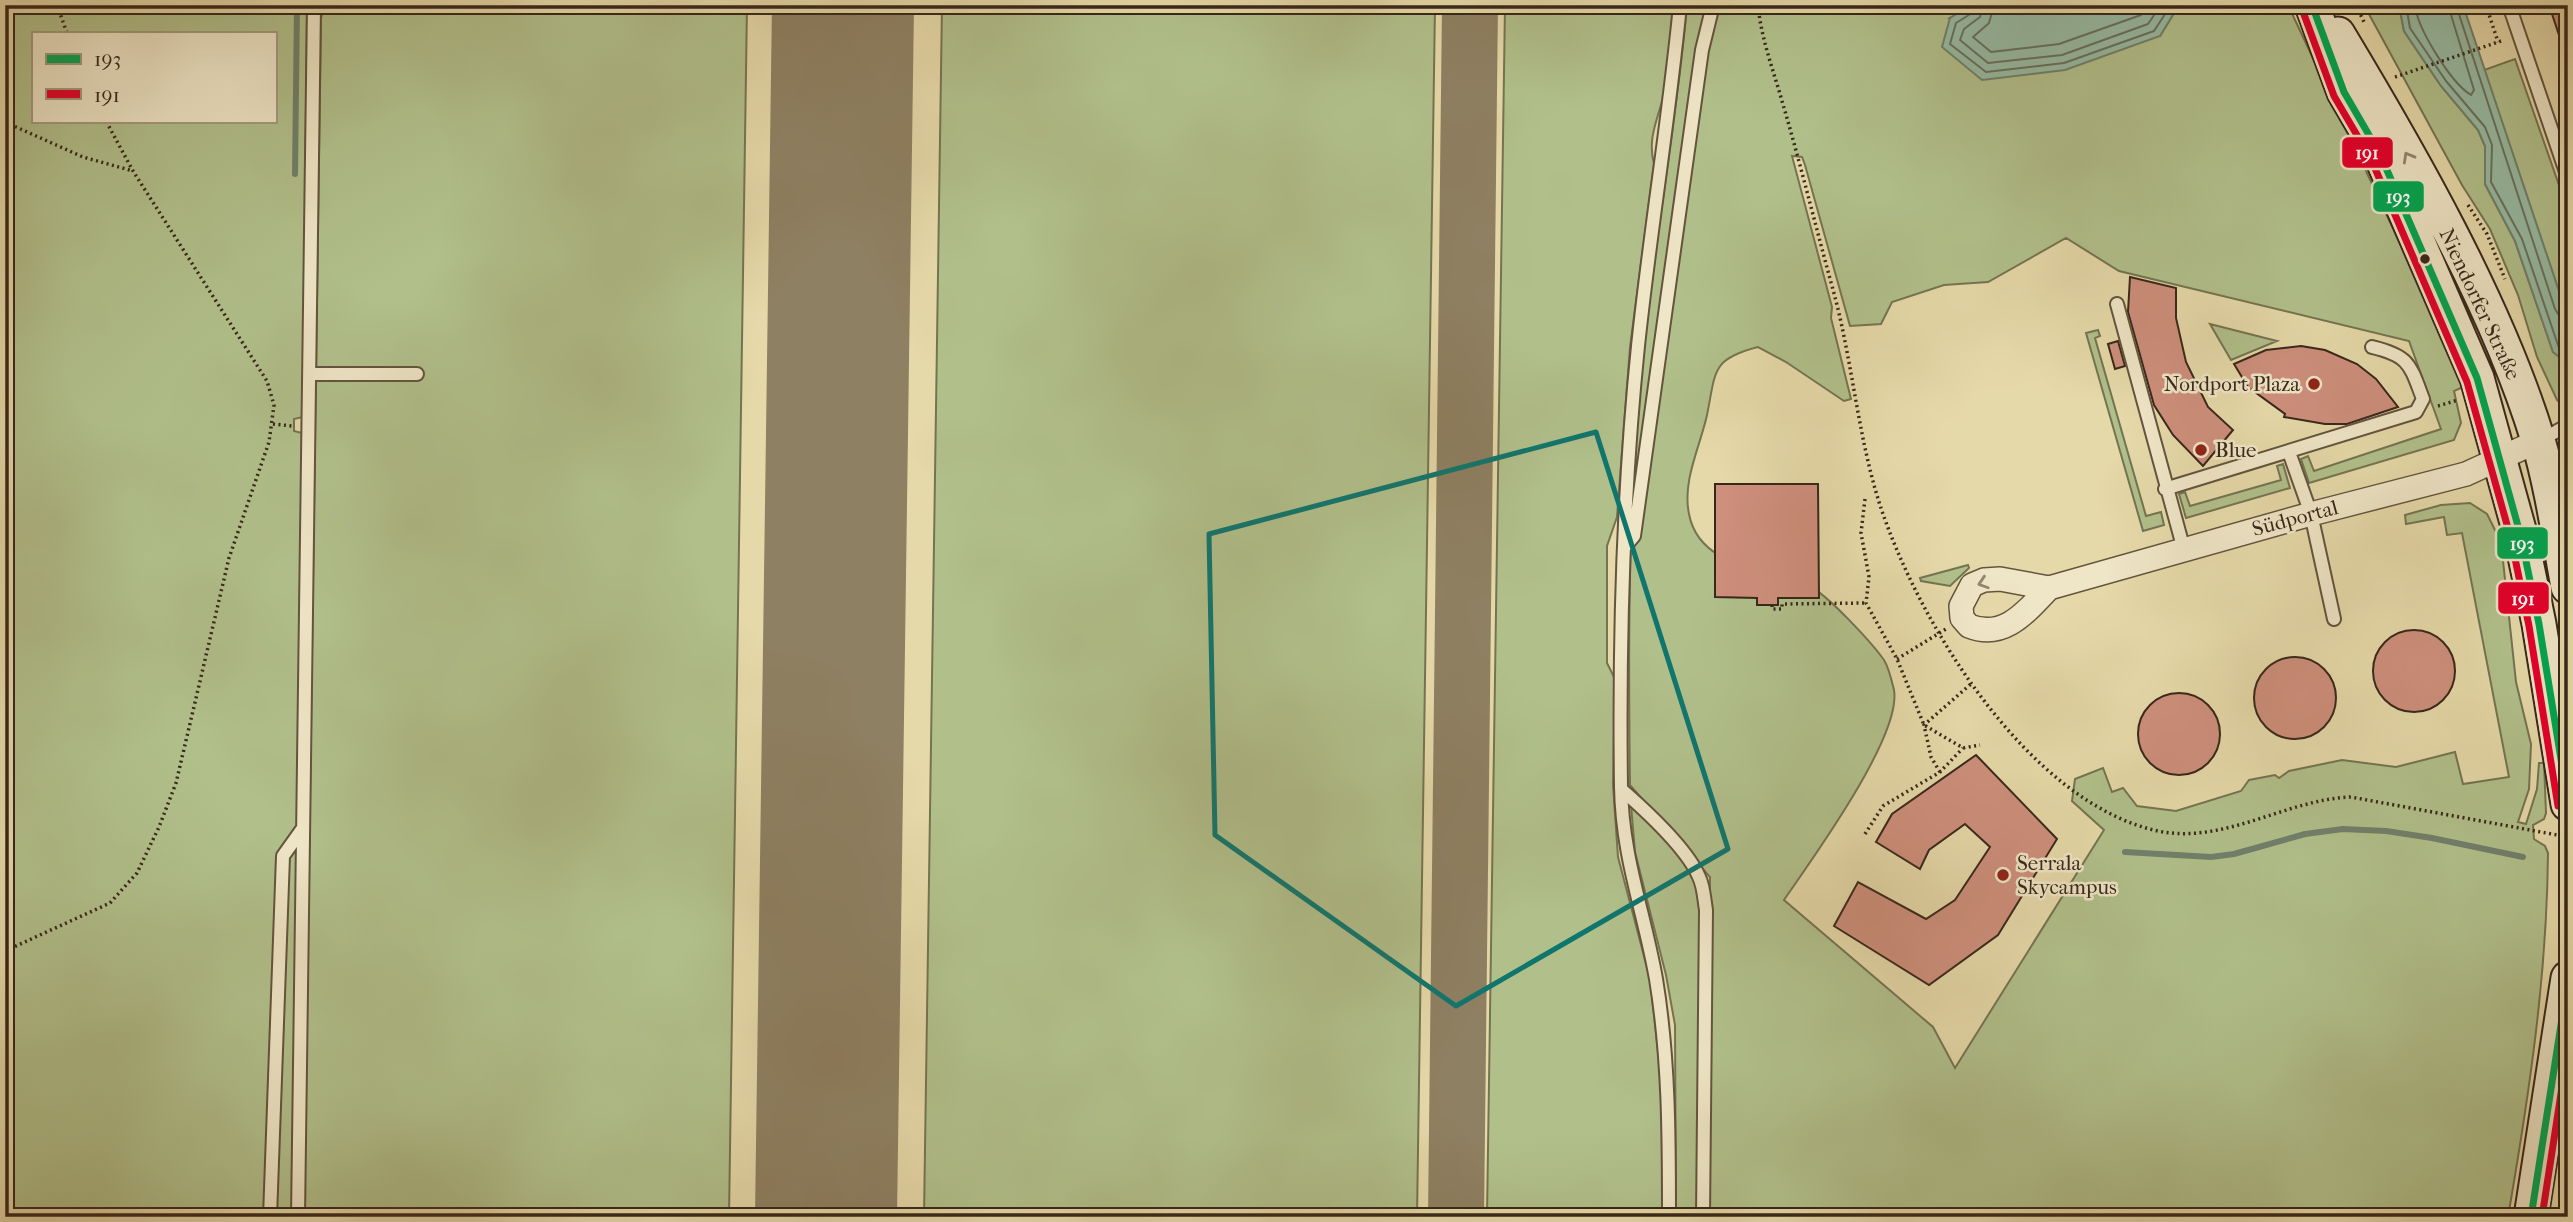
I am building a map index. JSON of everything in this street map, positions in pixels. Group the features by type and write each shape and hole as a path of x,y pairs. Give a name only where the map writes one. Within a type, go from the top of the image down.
{"main road":[{"name":"Niendorfer Straße","path":"2312,5 2344,92 2380,154 2477,378 2521,537 2537,611 2568,804"},
{"name":"Niendorfer Straße","path":"2320,5 2370,88 2451,237 2512,369 2538,441 2568,587"},
{"path":"2531,1217 2568,978"}],"street":[{"name":"Südportal","path":"2049,588 2311,513 2466,474 2538,441"}],"lane":[{"path":"298,1217 314,5"},
{"path":"1669,1217 1669,1088 1655,977 1626,857 1621,789 1624,548 1638,346 1680,5"},
{"path":"1624,548 1634,536 1702,50 1713,5"},
{"path":"2509,5 2568,178"},
{"path":"2117,304 2165,489 2184,550"},
{"path":"2165,489 2365,430 2420,408 2423,399 2406,359 2393,352 2372,347"},
{"path":"310,374 416,374"},
{"path":"2538,441 2568,425"},
{"path":"294,426 309,426"},
{"path":"2289,453 2311,513 2334,620"},
{"path":"1621,789 1684,853 1703,889 1706,910 1703,1217"},
{"path":"270,1217 283,856 303,828"}],"path":[{"path":"57,5 67,32"},
{"path":"1758,5 1768,55 1838,306 1879,500 1897,550 1939,633 1998,718 2072,792 2112,815 2159,831 2181,834 2216,830 2316,800 2351,797 2387,801 2519,830 2568,837"},
{"path":"2486,5 2498,42"},
{"path":"2393,78 2485,47"},
{"path":"5,122 83,157 133,171"},
{"path":"5,951 110,903 137,873 176,783 229,558 254,494 273,424 274,405 267,381 133,171 107,122"},
{"path":"2443,405 2461,398"},
{"path":"273,424 294,426"},
{"path":"1865,499 1861,533 1868,577 1866,603 1897,659 1924,724 1930,757 1940,772"},
{"path":"1772,605 1772,609 1782,609 1782,604 1866,603"},
{"path":"1897,659 1949,626"},
{"path":"1924,724 1972,683"},
{"path":"1924,724 1963,748"},
{"path":"1865,834 1883,806 1940,772 1963,748 1980,745"},
{"path":"2561,1217 2568,1177"}],"highlighted area":[{"path":"1596,432 1728,849 1456,1006 1215,835 1209,534"}],"shaded area":[{"path":"5,5 307,5 303,417 294,419 294,431 302,433 292,1217 5,1217"},
{"path":"325,5 747,5 729,1217 304,1217 321,18"},
{"path":"942,5 1435,5 1417,1217 924,1217"},
{"path":"1505,5 1673,5 1668,73 1653,137 1654,164 1630,347 1617,517 1607,546 1607,663 1615,679 1613,785 1618,857 1650,979 1662,1088 1663,1217 1487,1217"},
{"path":"1687,5 1972,5 1950,18 2160,36 2179,5 2288,5 2436,320 2463,387 2454,391 2461,423 2454,440 2309,483 2301,459 2308,456 2314,471 2441,429 2409,341 2119,271 2066,238 1988,282 1944,285 1892,302 1881,324 1850,326 1805,165 1802,157 1792,156 1832,307 1831,318 1851,399 1844,401 1786,362 1758,347 1731,356 1718,369 1715,377 1690,477 1687,502 1689,514 1695,532 1706,546 1720,556 1817,591 1849,620 1886,663 1894,690 1893,711 1884,736 1852,797 1784,900 1933,1027 1955,1068 2104,830 2072,801 2075,779 2103,768 2112,792 2123,788 2137,806 2176,811 2241,791 2249,780 2275,775 2279,778 2289,771 2342,760 2396,767 2455,752 2463,784 2509,777 2462,533 2447,535 2444,517 2406,524 2405,515 2441,505 2470,503 2487,514 2501,542 2516,682 2531,744 2529,789 2518,822 2526,824 2537,789 2539,763 2544,763 2546,813 2544,819 2533,825 2534,839 2545,846 2548,853 2536,1035 2508,1217 1706,1217 1710,877 1630,785 1630,566 1639,401"},
{"path":"2364,5 2399,5 2404,31 2441,86 2478,130 2485,146 2485,184 2515,241 2553,352 2568,364 2568,405 2562,405 2557,400 2537,357 2518,295 2490,229 2462,185"},
{"path":"2515,59 2568,211 2568,318 2484,70"},
{"path":"2210,324 2277,341 2231,360"},
{"path":"2098,330 2100,336 2095,338 2146,516 2161,512 2164,525 2143,531 2086,333"},
{"path":"2283,464 2290,488 2186,518 2179,494 2185,492 2190,506 2281,480 2277,466"},
{"path":"1968,565 1969,568 1950,586 1921,581 1920,578"},
{"path":"1631,805 1682,856 1701,890 1700,1217 1676,1217 1675,1025 1666,975 1635,852"}],"water":[{"path":"1972,5 2179,5 2160,36 2065,70 1982,80 1942,47 1950,18"},
{"path":"2399,5 2463,5 2568,318 2568,364 2553,352 2515,241 2485,184 2485,146 2478,130 2441,86 2404,31"}],"building":[{"path":"2549,5 2568,5 2568,53 2565,53"},
{"path":"2130,277 2176,288 2176,318 2186,362 2208,407 2233,430 2203,466 2173,435 2154,405 2128,312"},
{"path":"2118,341 2125,366 2115,369 2108,344"},
{"name":"Nordport Plaza","path":"2301,346 2325,350 2357,364 2376,379 2398,407 2347,424 2325,424 2284,417 2285,414 2248,387 2234,364 2266,350"},
{"path":"1715,484 1818,484 1819,598 1778,598 1778,605 1757,605 1757,598 1715,597"},
{"path":"2414,630 2430,633 2443,642 2452,655 2455,671 2452,687 2443,700 2430,709 2414,712 2398,709 2385,700 2376,687 2373,671 2376,655 2385,642 2398,633"},
{"path":"2295,657 2311,660 2324,669 2333,682 2336,698 2333,714 2324,727 2311,736 2295,739 2279,736 2266,727 2257,714 2254,698 2257,682 2266,669 2279,660"},
{"path":"2179,693 2195,696 2208,705 2217,718 2220,734 2217,750 2208,763 2195,772 2179,775 2163,772 2150,763 2141,750 2138,734 2141,718 2150,705 2163,696"},
{"name":"Serrala Skycampus","path":"1976,755 2057,839 1998,935 1929,985 1834,926 1858,882 1926,919 1955,900 1990,847 1965,824 1929,850 1920,869 1876,842 1892,814"}],"waterway":[{"path":"295,174 297,5"},
{"path":"2125,852 2211,857 2234,854 2305,834 2343,829 2386,831 2432,838 2523,857"}],"taxiway":[{"path":"1456,1217 1470,5"}],"runway":[{"path":"826,1217 843,5"}],"transit line":[{"name":"193","path":"2312,5 2344,92 2380,154 2477,378 2521,537 2539,624 2568,802"},
{"name":"191","path":"2302,9 2334,96 2371,159 2467,382 2511,539 2529,626 2558,806"},
{"name":"193","path":"2531,1217 2568,980"},
{"name":"191","path":"2542,1217 2568,1048"}],"place":[{"name":"Nordport Plaza","path":"2314,384"},
{"name":"Blue","path":"2201,450"},
{"name":"Serrala Skycampus","path":"2003,875"}]}
